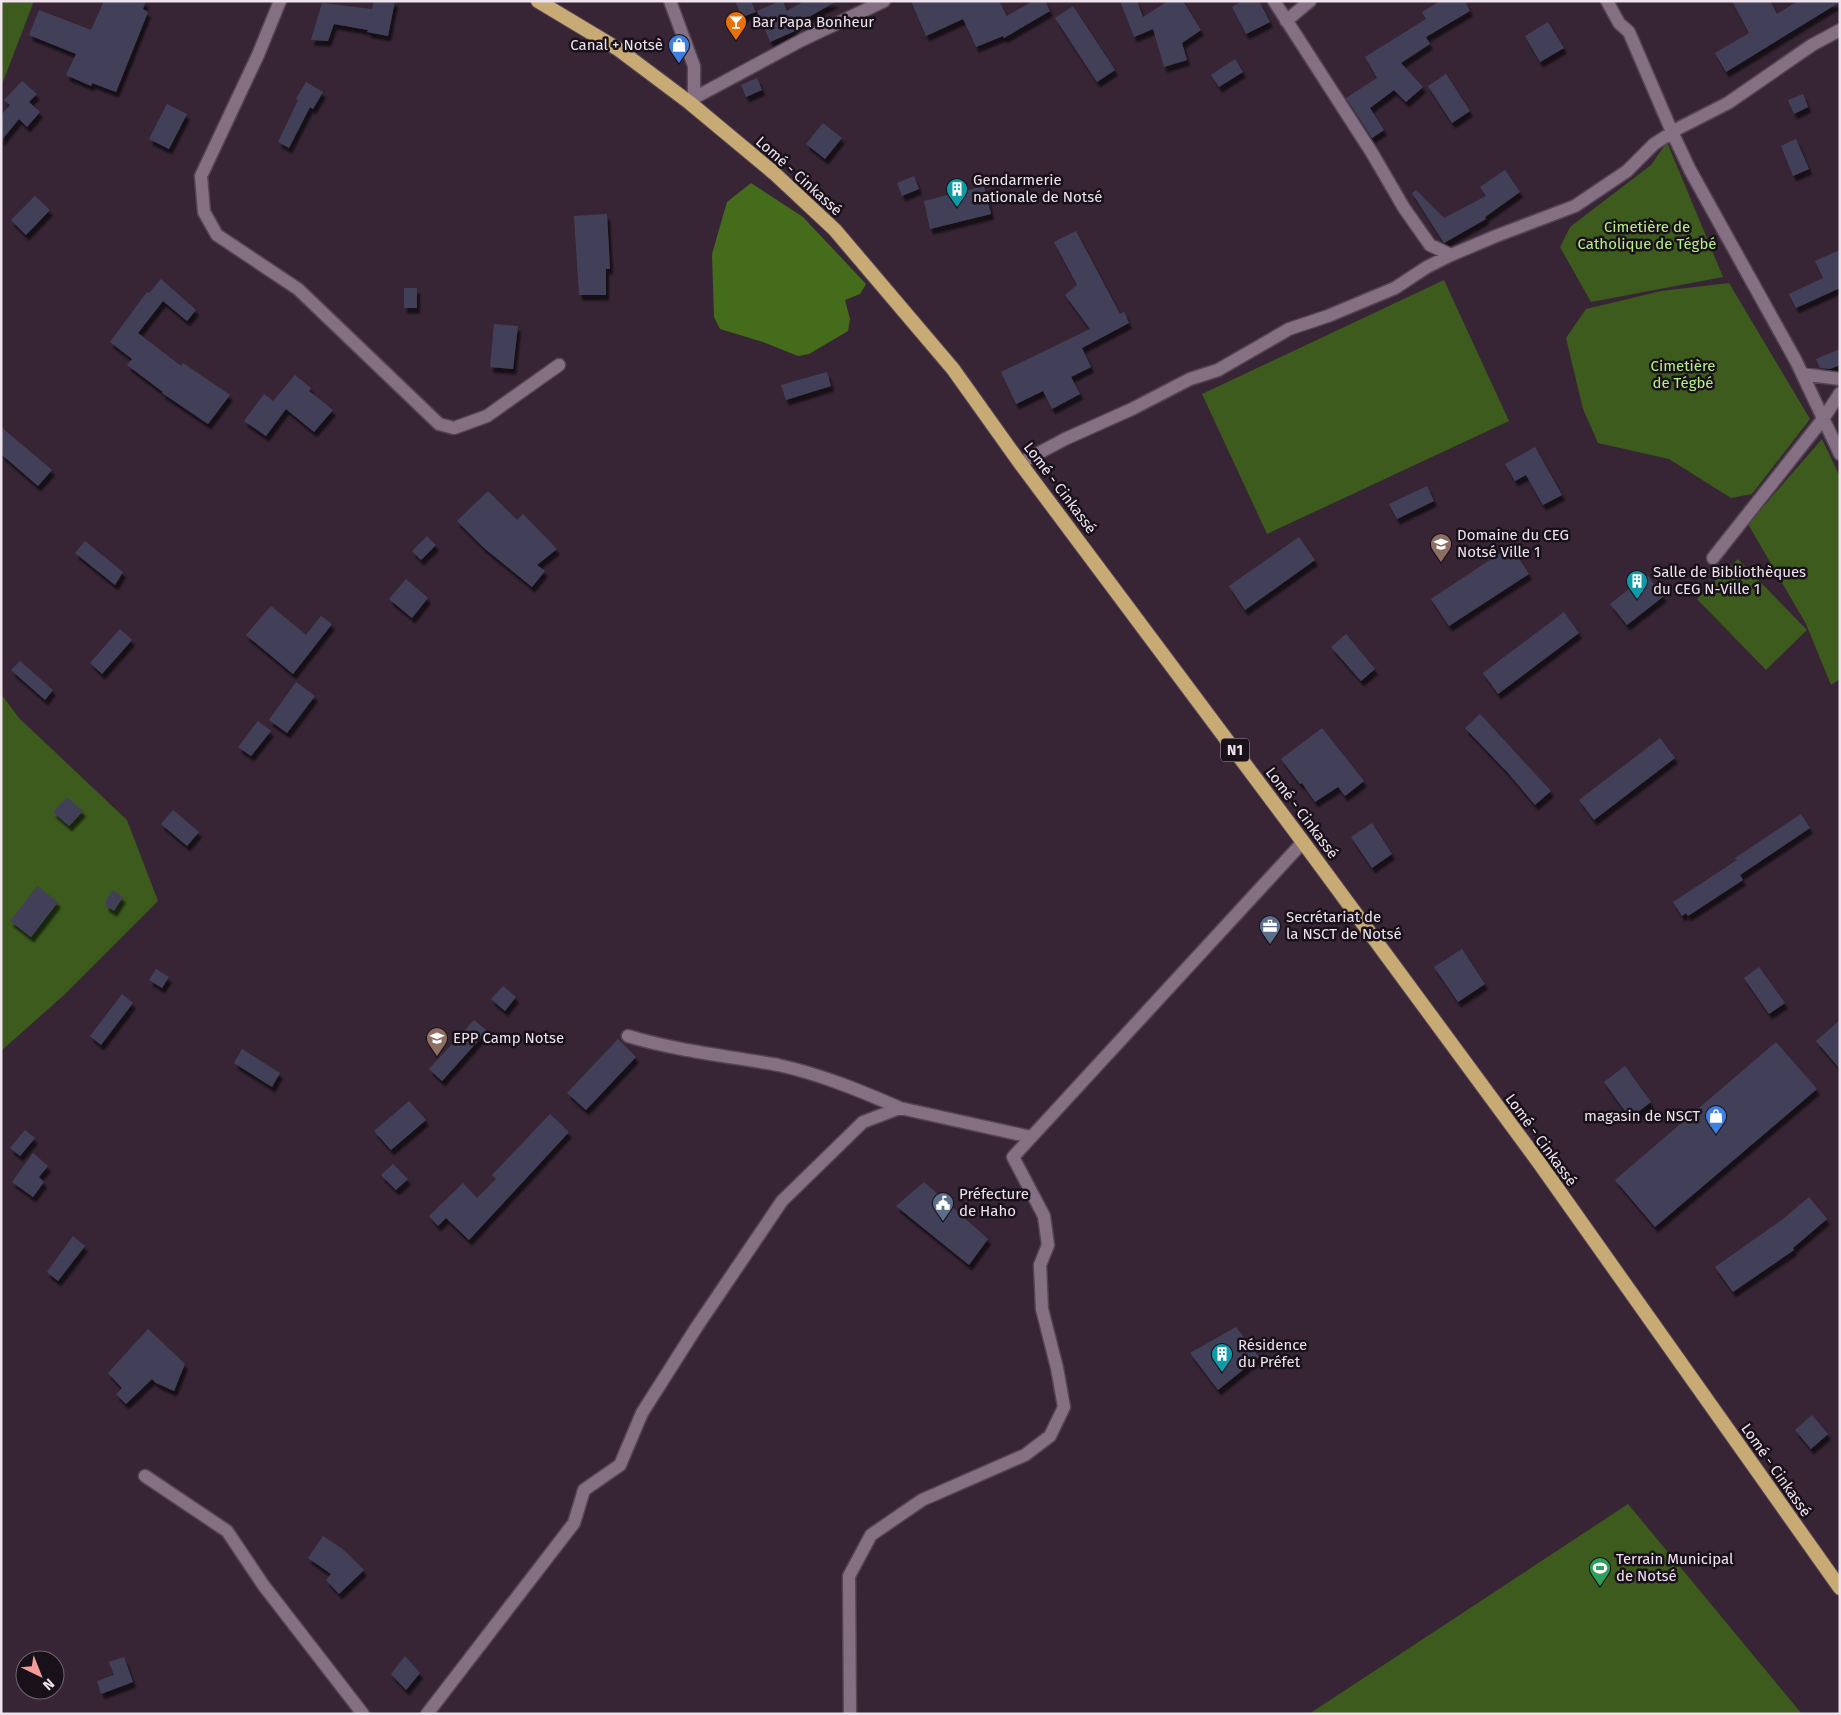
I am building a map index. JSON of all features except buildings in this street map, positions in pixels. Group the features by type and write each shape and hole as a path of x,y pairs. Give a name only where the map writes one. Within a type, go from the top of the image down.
{"highway":[{"name":"Lomé - Cinkassé","path":"538,1 618,49 692,100 835,230 953,369 1020,463 1304,842 1540,1164 1840,1588"}],"street":[{"path":"280,1 258,55 201,176 204,212 217,235 298,289 439,424 454,428 487,416 558,365"},
{"path":"670,1 694,66 692,100"},
{"path":"692,100 802,40 884,1"},
{"path":"1274,1 1340,103 1404,208 1430,245 1451,255"},
{"path":"1286,21 1310,1"},
{"path":"1606,1 1619,23 1629,32 1690,170 1802,374 1840,454"},
{"path":"1020,463 1065,439 1132,409 1190,379 1218,370 1289,329 1328,316 1395,288 1427,267 1451,255 1505,232 1575,206 1627,171 1654,144 1672,132 1728,103 1812,44 1840,30"},
{"path":"1802,374 1840,379"},
{"path":"1713,558 1823,419 1840,392"},
{"path":"850,1714 850,1576 871,1536 922,1500 1025,1456 1050,1436 1064,1407 1057,1368 1042,1309 1040,1265 1048,1245 1044,1216 1013,1158 1304,842"},
{"path":"628,1036 658,1045 780,1066 844,1085 900,1108 1031,1137"},
{"path":"427,1714 574,1523 584,1490 620,1465 642,1412 782,1200 863,1122 900,1108"},
{"path":"145,1476 227,1531 270,1593 363,1714"}],"green space":[{"path":"1,1 34,1 1,87"},
{"name":"Cimetière de Catholique de Tégbé","path":"1667,142 1723,277 1591,302 1560,247 1570,227 1651,165"},
{"path":"751,183 803,217 866,284 860,294 845,300 850,319 848,331 809,354 798,356 763,342 720,329 714,317 712,254 727,202"},
{"path":"1444,280 1509,421 1267,534 1202,394"},
{"name":"Cimetière de Tégbé","path":"1729,283 1810,419 1752,494 1731,498 1669,459 1598,443 1583,409 1566,338 1586,309 1661,291"},
{"path":"1822,439 1840,477 1840,679 1831,685 1806,624 1748,524"},
{"path":"1738,559 1807,630 1766,670 1697,599"},
{"path":"1,694 19,718 127,820 158,901 64,995 1,1051"},
{"name":"Terrain Municipal de Notsé","path":"1628,1504 1802,1714 1309,1714"}],"place":[{"name":"Bar Papa Bonheur","path":"736,41"},
{"name":"Canal + Notsè","path":"679,64"},
{"name":"Gendarmerie nationale de Notsé","path":"957,208"},
{"name":"Domaine du CEG Notsé Ville 1","path":"1441,563"},
{"name":"Salle de Bibliothèques du CEG N-Ville 1","path":"1637,600"},
{"name":"Secrétariat de la NSCT de Notsé","path":"1270,945"},
{"name":"EPP Camp Notse","path":"437,1057"},
{"name":"magasin de NSCT","path":"1716,1135"},
{"name":"Préfecture de Haho","path":"943,1222"},
{"name":"Résidence du Préfet","path":"1222,1373"},
{"name":"Terrain Municipal de Notsé","path":"1600,1587"}]}
